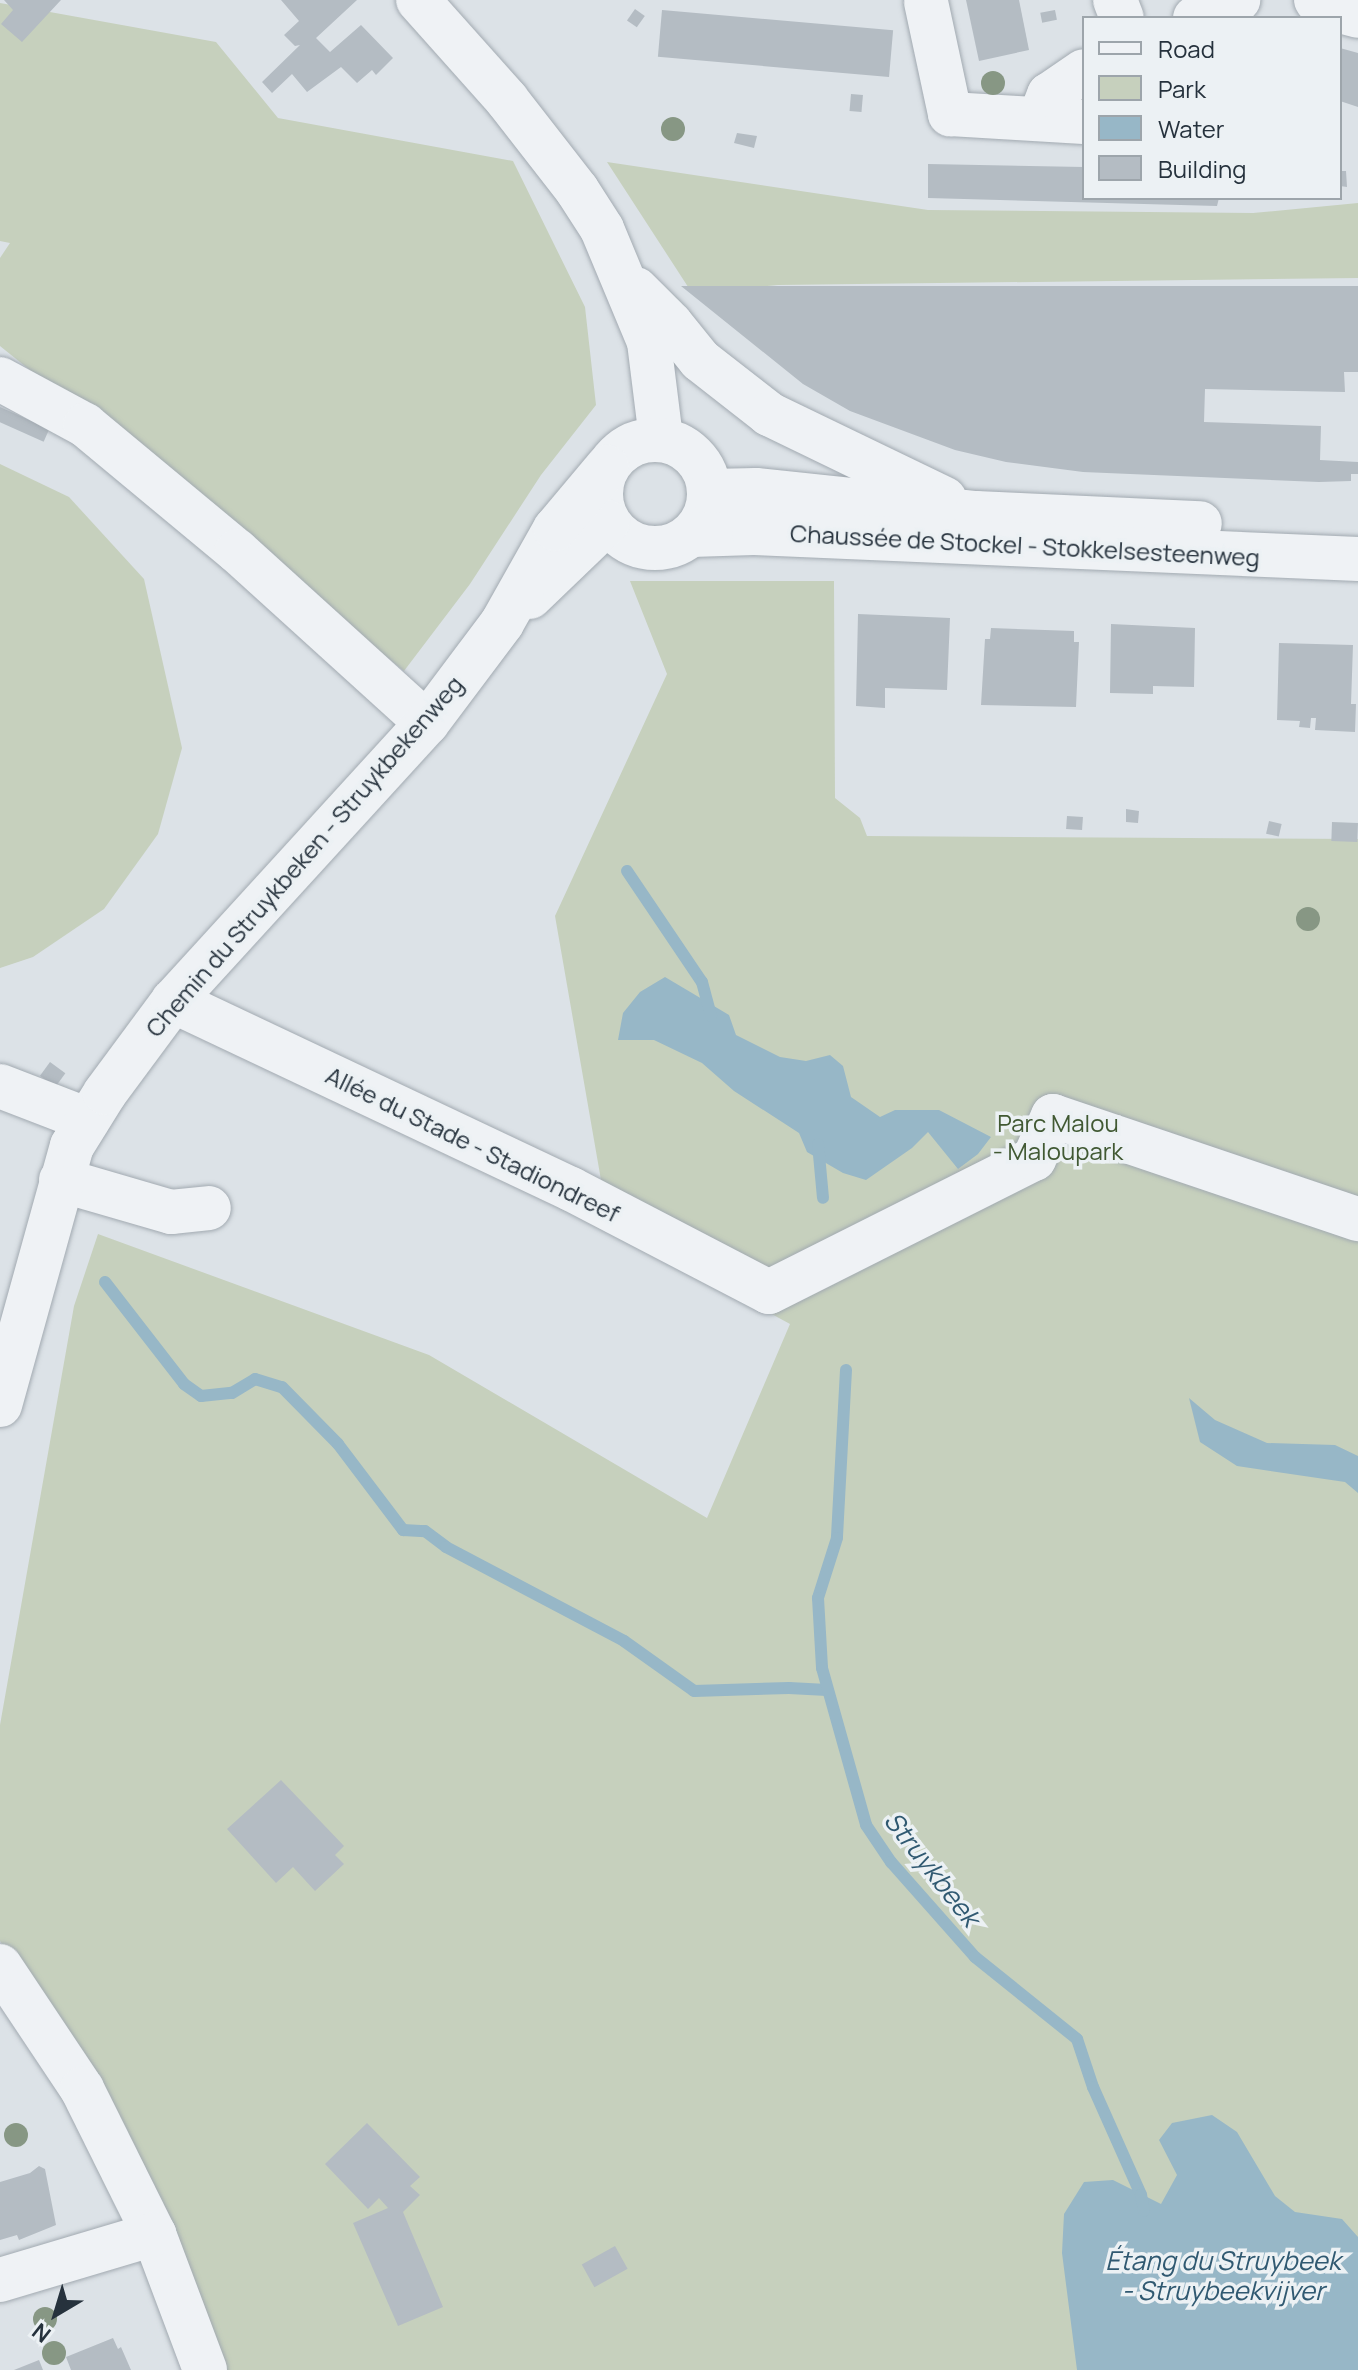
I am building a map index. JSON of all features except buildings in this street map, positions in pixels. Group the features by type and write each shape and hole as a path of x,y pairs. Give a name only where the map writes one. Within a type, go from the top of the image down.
{"street":[{"name":"Chaussée de Stockel - Stokkelsesteenweg","path":"418,0 507,100 577,190 602,229 623,276 671,324 700,360 769,414 976,513"},
{"path":"1316,0 1321,6 1358,16"},
{"path":"919,1 950,114 1082,122"},
{"path":"1040,118 1049,95 1082,72"},
{"name":"Chaussée de Stockel - Stokkelsesteenweg","path":"623,276 628,410 646,449"},
{"name":"Chaussée de Stockel - Stokkelsesteenweg","path":"671,324 682,358 686,406 646,449 601,485 601,504 608,522 625,540 647,548 670,546 691,535 754,533 1358,559"},
{"path":"0,379 85,425 237,551 427,723"},
{"path":"646,449 695,456 706,472 710,491 706,515 691,535"},
{"name":"Chemin du Struykbeken - Struykbekenweg","path":"0,1405 61,1180 72,1146 88,1120 173,1001 427,723 502,623 555,529 646,449"},
{"name":"Chaussée de Stockel - Stokkelsesteenweg","path":"710,491 756,490 976,513 1358,530"},
{"name":"Chemin du Struykbeken - Struykbekenweg","path":"502,623 580,553 608,522"},
{"name":"Allée du Stade - Stadiondreef","path":"173,1001 571,1189 769,1292 1034,1159 1053,1116 1358,1219"},
{"path":"0,1086 88,1120"},
{"path":"61,1180 171,1212 209,1208"},
{"path":"0,1966 82,2089 154,2234 205,2370"},
{"path":"0,2280 154,2234"}],"green space":[{"path":"0,3 216,42 278,118 513,161 585,307 596,405 541,475 470,584 404,671 0,346 0,258 10,243 0,241"},
{"path":"607,162 928,210 1253,213 1358,203 1358,278 778,285 692,293"},
{"path":"0,464 69,497 144,579 182,748 158,834 104,909 33,957 0,968"},
{"name":"Parc Malou - Maloupark","path":"630,581 834,581 835,798 860,818 867,836 1358,839 1358,2370 224,2370 97,2097 0,1941 0,1725 74,1306 98,1234 429,1355 707,1518 790,1324 609,1226 555,916 667,674"}],"water":[{"path":"665,977 729,1015 736,1035 780,1057 806,1061 830,1055 843,1066 851,1097 880,1117 895,1110 939,1110 991,1137 978,1154 958,1169 928,1132 912,1148 866,1180 843,1173 807,1152 799,1133 734,1091 702,1063 654,1040 618,1040 623,1013 640,992"},
{"path":"1189,1398 1215,1420 1267,1443 1335,1445 1358,1456 1358,1493 1345,1482 1237,1466 1200,1442"},
{"name":"Étang du Struybeek - Struybeekvijver","path":"1212,2115 1237,2132 1275,2196 1295,2212 1342,2219 1358,2237 1358,2370 1077,2370 1062,2253 1064,2214 1084,2182 1113,2180 1161,2204 1177,2175 1159,2140 1172,2123"}],"waterway":[{"name":"Struykbeek","path":"627,871 702,982 711,1016"},
{"name":"Struykbeek","path":"818,1144 823,1198"},
{"path":"105,1282 184,1384 201,1396 232,1393 255,1379 282,1387 338,1444 403,1530 425,1531 446,1547 624,1641 694,1691 827,1690"},
{"name":"Struykbeek","path":"846,1370 837,1538 818,1598 822,1668 866,1825 891,1862 975,1957 1077,2039 1093,2087 1141,2195 1144,2211"}]}
